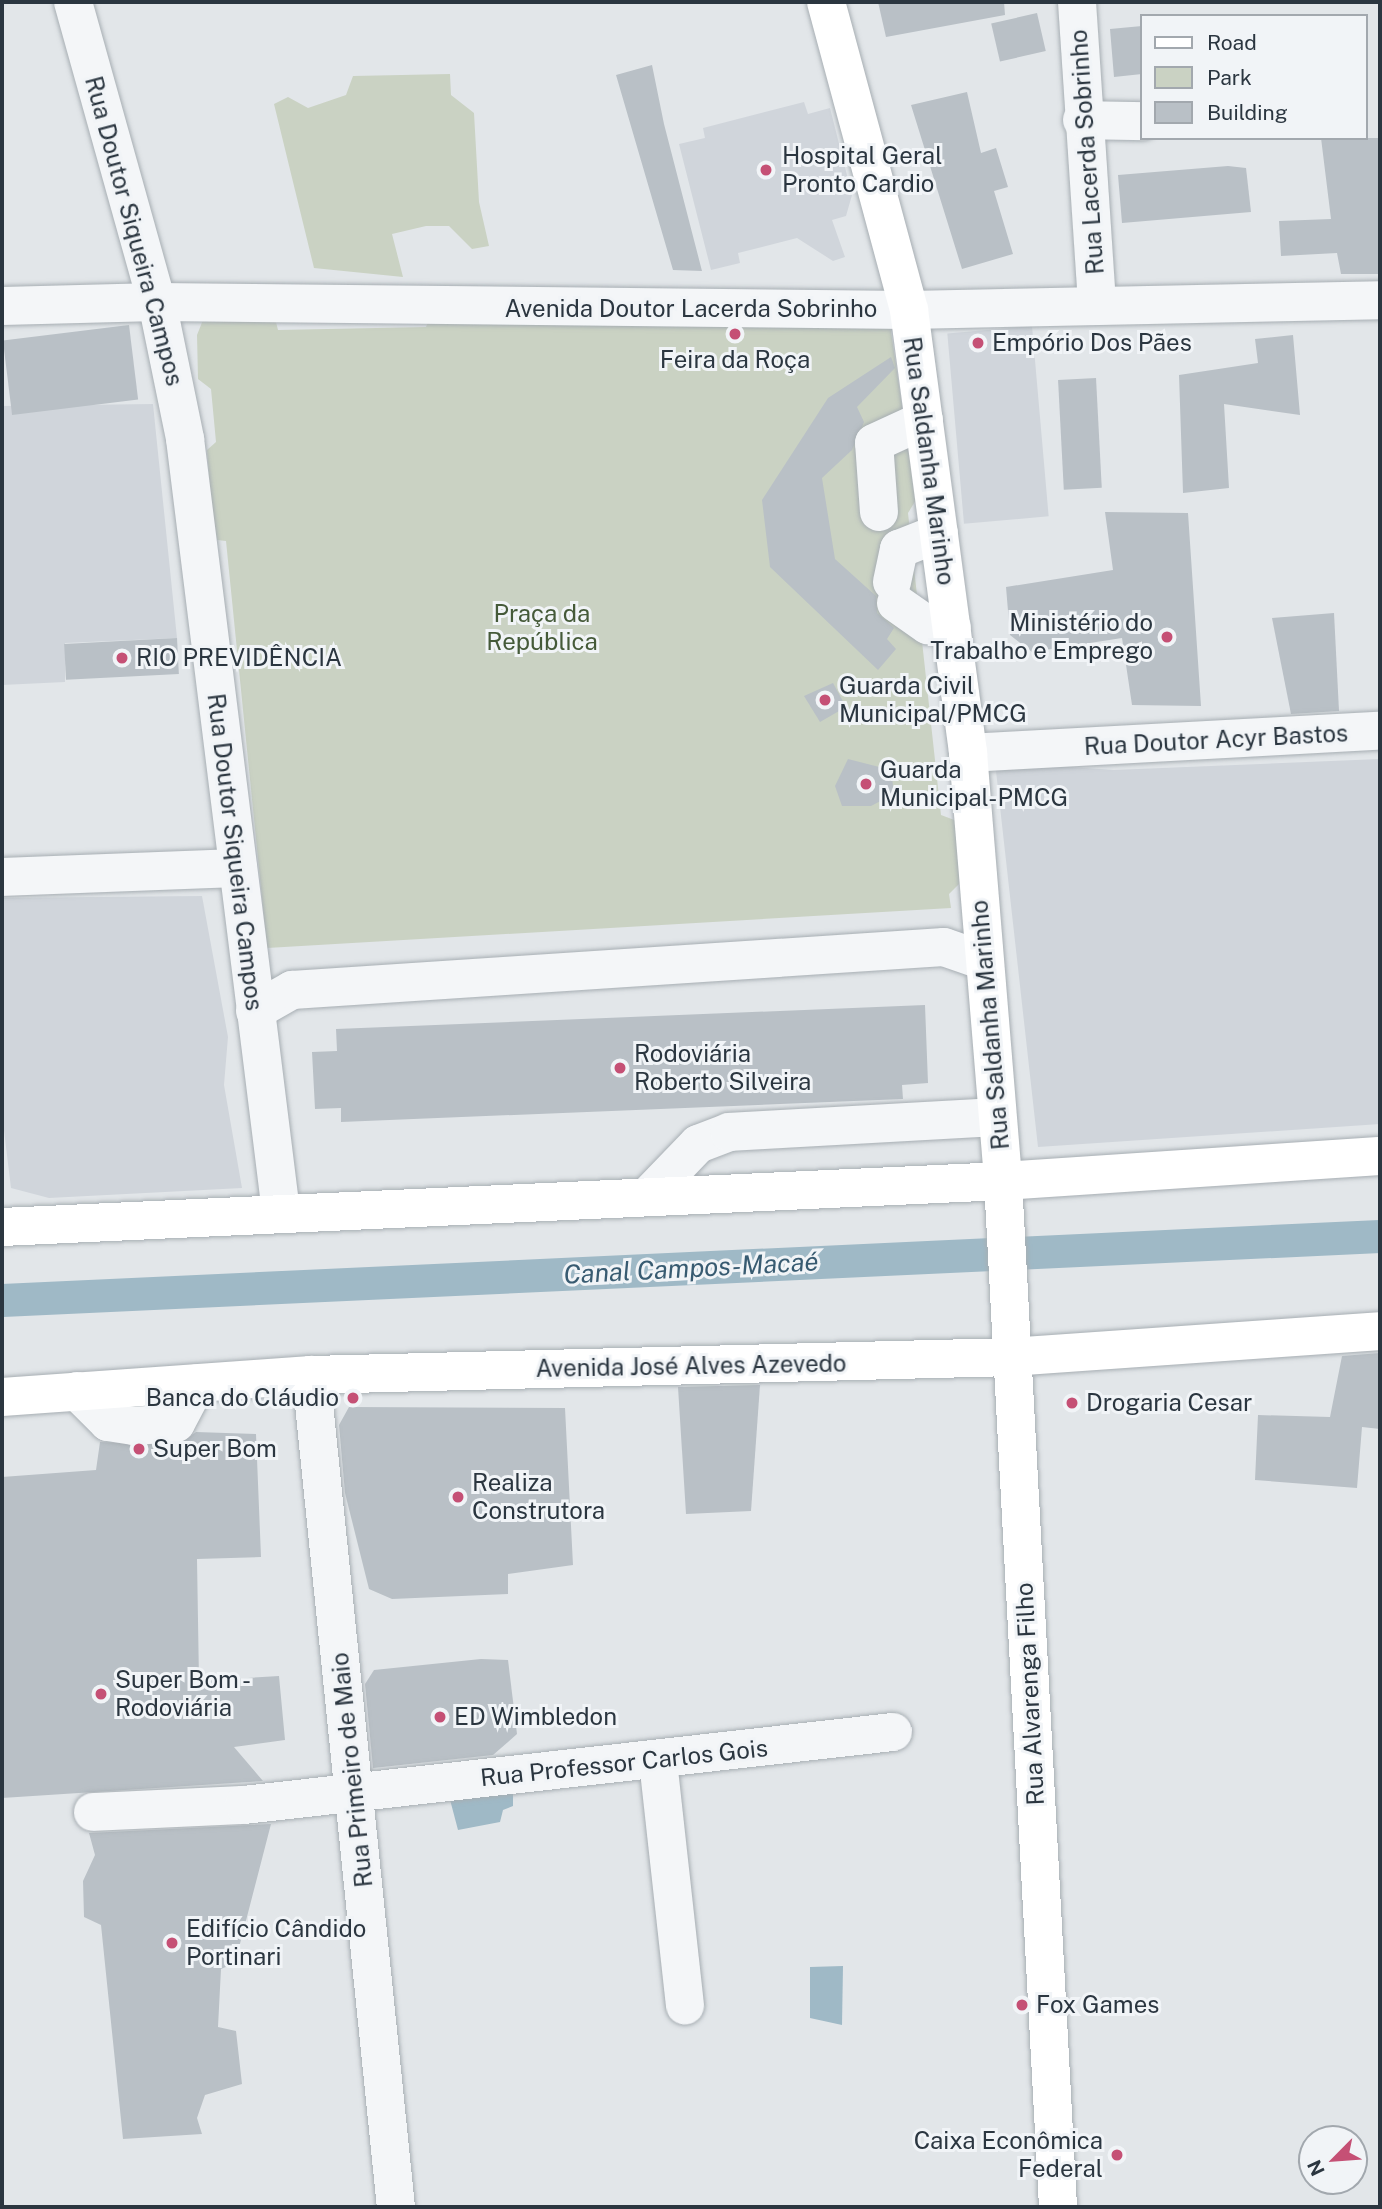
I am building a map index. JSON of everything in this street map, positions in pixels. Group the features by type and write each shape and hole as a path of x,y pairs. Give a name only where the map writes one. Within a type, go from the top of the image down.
{"main road":[{"name":"Rua Saldanha Marinho","path":"826,2 909,310 968,753 1003,1181"},
{"path":"2,1227 281,1212 1003,1181 1380,1156"},
{"name":"Rua Alvarenga Filho","path":"1003,1181 1058,2207"},
{"name":"Avenida José Alves Azevedo","path":"2,1397 311,1375 1011,1357 1380,1331"}],"street":[{"name":"Rua Doutor Siqueira Campos","path":"73,2 157,302 185,439 281,1212"},
{"name":"Rua Lacerda Sobrinho","path":"1077,2 1082,120 1097,303"},
{"path":"1082,120 1140,121"},
{"name":"Avenida Doutor Lacerda Sobrinho","path":"2,306 157,302 909,310 1097,303 1380,300"},
{"path":"879,512 874,443 924,421"},
{"path":"939,533 900,549 895,592 928,625 952,627"},
{"name":"Rua Doutor Acyr Bastos","path":"968,753 1380,731"},
{"path":"2,877 238,868"},
{"path":"255,1011 292,990 943,947 984,961"},
{"path":"648,1196 698,1144 729,1132 996,1117"},
{"name":"Rua Primeiro de Maio","path":"311,1375 396,2207"},
{"name":"Rua Professor Carlos Gois","path":"93,1812 354,1793 658,1761 893,1732"},
{"path":"658,1761 685,2006"}],"shaded area":[{"name":"Hospital Geral Pronto Cardio","path":"804,102 808,114 830,108 852,195 846,216 832,220 845,257 833,261 797,238 738,253 740,263 711,270 679,144 705,138 703,128"},
{"path":"1032,326 1049,516 964,524 947,333"},
{"path":"153,404 177,638 65,643 65,682 2,685 2,406"},
{"path":"1380,759 1380,1124 1038,1147 995,762 1114,770"},
{"path":"202,896 228,1037 224,1085 242,1188 49,1198 11,1188 2,1114 2,898"}],"green space":[{"path":"450,74 451,95 474,113 479,202 489,246 472,249 449,226 426,226 392,234 403,277 314,268 274,104 288,97 308,108 346,95 353,76"},
{"name":"Praça da República","path":"430,317 890,325 916,500 908,513 941,815 957,821 962,881 949,894 951,908 267,948 226,541 217,540 211,501 207,450 216,442 211,389 198,379 197,335 203,320 275,318 278,330 426,327"}],"water":[{"path":"513,1786 513,1806 503,1810 500,1822 458,1830 448,1792"},
{"path":"843,1966 842,2025 810,2018 810,1967"}],"building":[{"path":"878,2 1004,2 1005,15 886,37"},
{"path":"1037,13 1046,51 1000,62 991,24"},
{"path":"1140,26 1140,74 1114,77 1110,29"},
{"path":"652,65 664,124 702,271 673,270 616,75"},
{"path":"967,92 981,153 996,148 1008,187 994,191 1013,254 962,269 911,105"},
{"path":"1380,138 1380,274 1341,274 1337,253 1281,256 1279,221 1331,219 1321,140"},
{"path":"1228,166 1246,168 1251,212 1122,223 1118,175"},
{"path":"129,325 138,399 12,415 3,340"},
{"path":"1293,335 1300,415 1224,404 1229,488 1183,493 1179,375 1258,363 1255,339"},
{"path":"891,357 895,368 857,407 864,422 852,450 822,478 835,559 876,596 877,613 894,628 887,639 896,649 878,670 770,567 762,500 828,398"},
{"path":"1096,378 1102,488 1064,490 1058,380"},
{"path":"1105,512 1188,513 1201,706 1132,705 1122,638 1032,652 1010,635 1006,587 1113,570"},
{"path":"1334,613 1339,711 1291,714 1272,618"},
{"name":"RIO PREVIDÊNCIA","path":"177,638 179,674 66,680 64,644"},
{"name":"Guarda Civil Municipal/PMCG","path":"833,683 846,707 820,722 804,696"},
{"name":"Guarda Municipal-PMCG","path":"848,759 891,770 894,794 871,806 842,806 835,786"},
{"name":"Rodoviária Roberto Silveira","path":"925,1005 928,1083 902,1085 903,1099 341,1122 341,1108 315,1109 312,1052 337,1051 336,1029"},
{"path":"1380,1353 1380,1429 1362,1427 1357,1488 1255,1480 1258,1415 1330,1417 1342,1356"},
{"path":"760,1385 751,1511 686,1514 678,1387"},
{"name":"Realiza Construtora","path":"349,1407 565,1408 573,1565 508,1574 508,1594 392,1599 369,1589 345,1493 339,1425"},
{"name":"Super Bom - Rodoviária","path":"196,1432 256,1434 261,1557 197,1559 199,1681 279,1676 285,1740 234,1747 263,1781 2,1798 2,1477 96,1470 100,1442 178,1445"},
{"name":"ED Wimbledon","path":"481,1659 508,1660 517,1734 493,1755 373,1768 365,1684 374,1670"},
{"name":"Edifício Cândido Portinari","path":"271,1824 235,1963 221,1969 218,2027 236,2031 242,2084 205,2095 197,2118 202,2134 123,2139 101,1925 84,1917 83,1881 95,1855 89,1833"}],"waterway":[{"name":"Canal Campos-Macaé","path":"2,1300 1380,1236"}],"place":[{"name":"Hospital Geral Pronto Cardio","path":"766,170"},
{"name":"Feira da Roça","path":"735,334"},
{"name":"Empório Dos Pães","path":"978,343"},
{"name":"Ministério do Trabalho e Emprego","path":"1167,637"},
{"name":"RIO PREVIDÊNCIA","path":"122,658"},
{"name":"Guarda Civil Municipal/PMCG","path":"825,700"},
{"name":"Guarda Municipal-PMCG","path":"866,784"},
{"name":"Rodoviária Roberto Silveira","path":"620,1068"},
{"name":"Banca do Cláudio","path":"353,1398"},
{"name":"Drogaria Cesar","path":"1072,1403"},
{"name":"Super Bom","path":"139,1449"},
{"name":"Realiza Construtora","path":"458,1497"},
{"name":"Super Bom - Rodoviária","path":"101,1694"},
{"name":"ED Wimbledon","path":"440,1717"},
{"name":"Edifício Cândido Portinari","path":"172,1943"},
{"name":"Fox Games","path":"1022,2005"},
{"name":"Caixa Econômica Federal","path":"1117,2155"}]}
